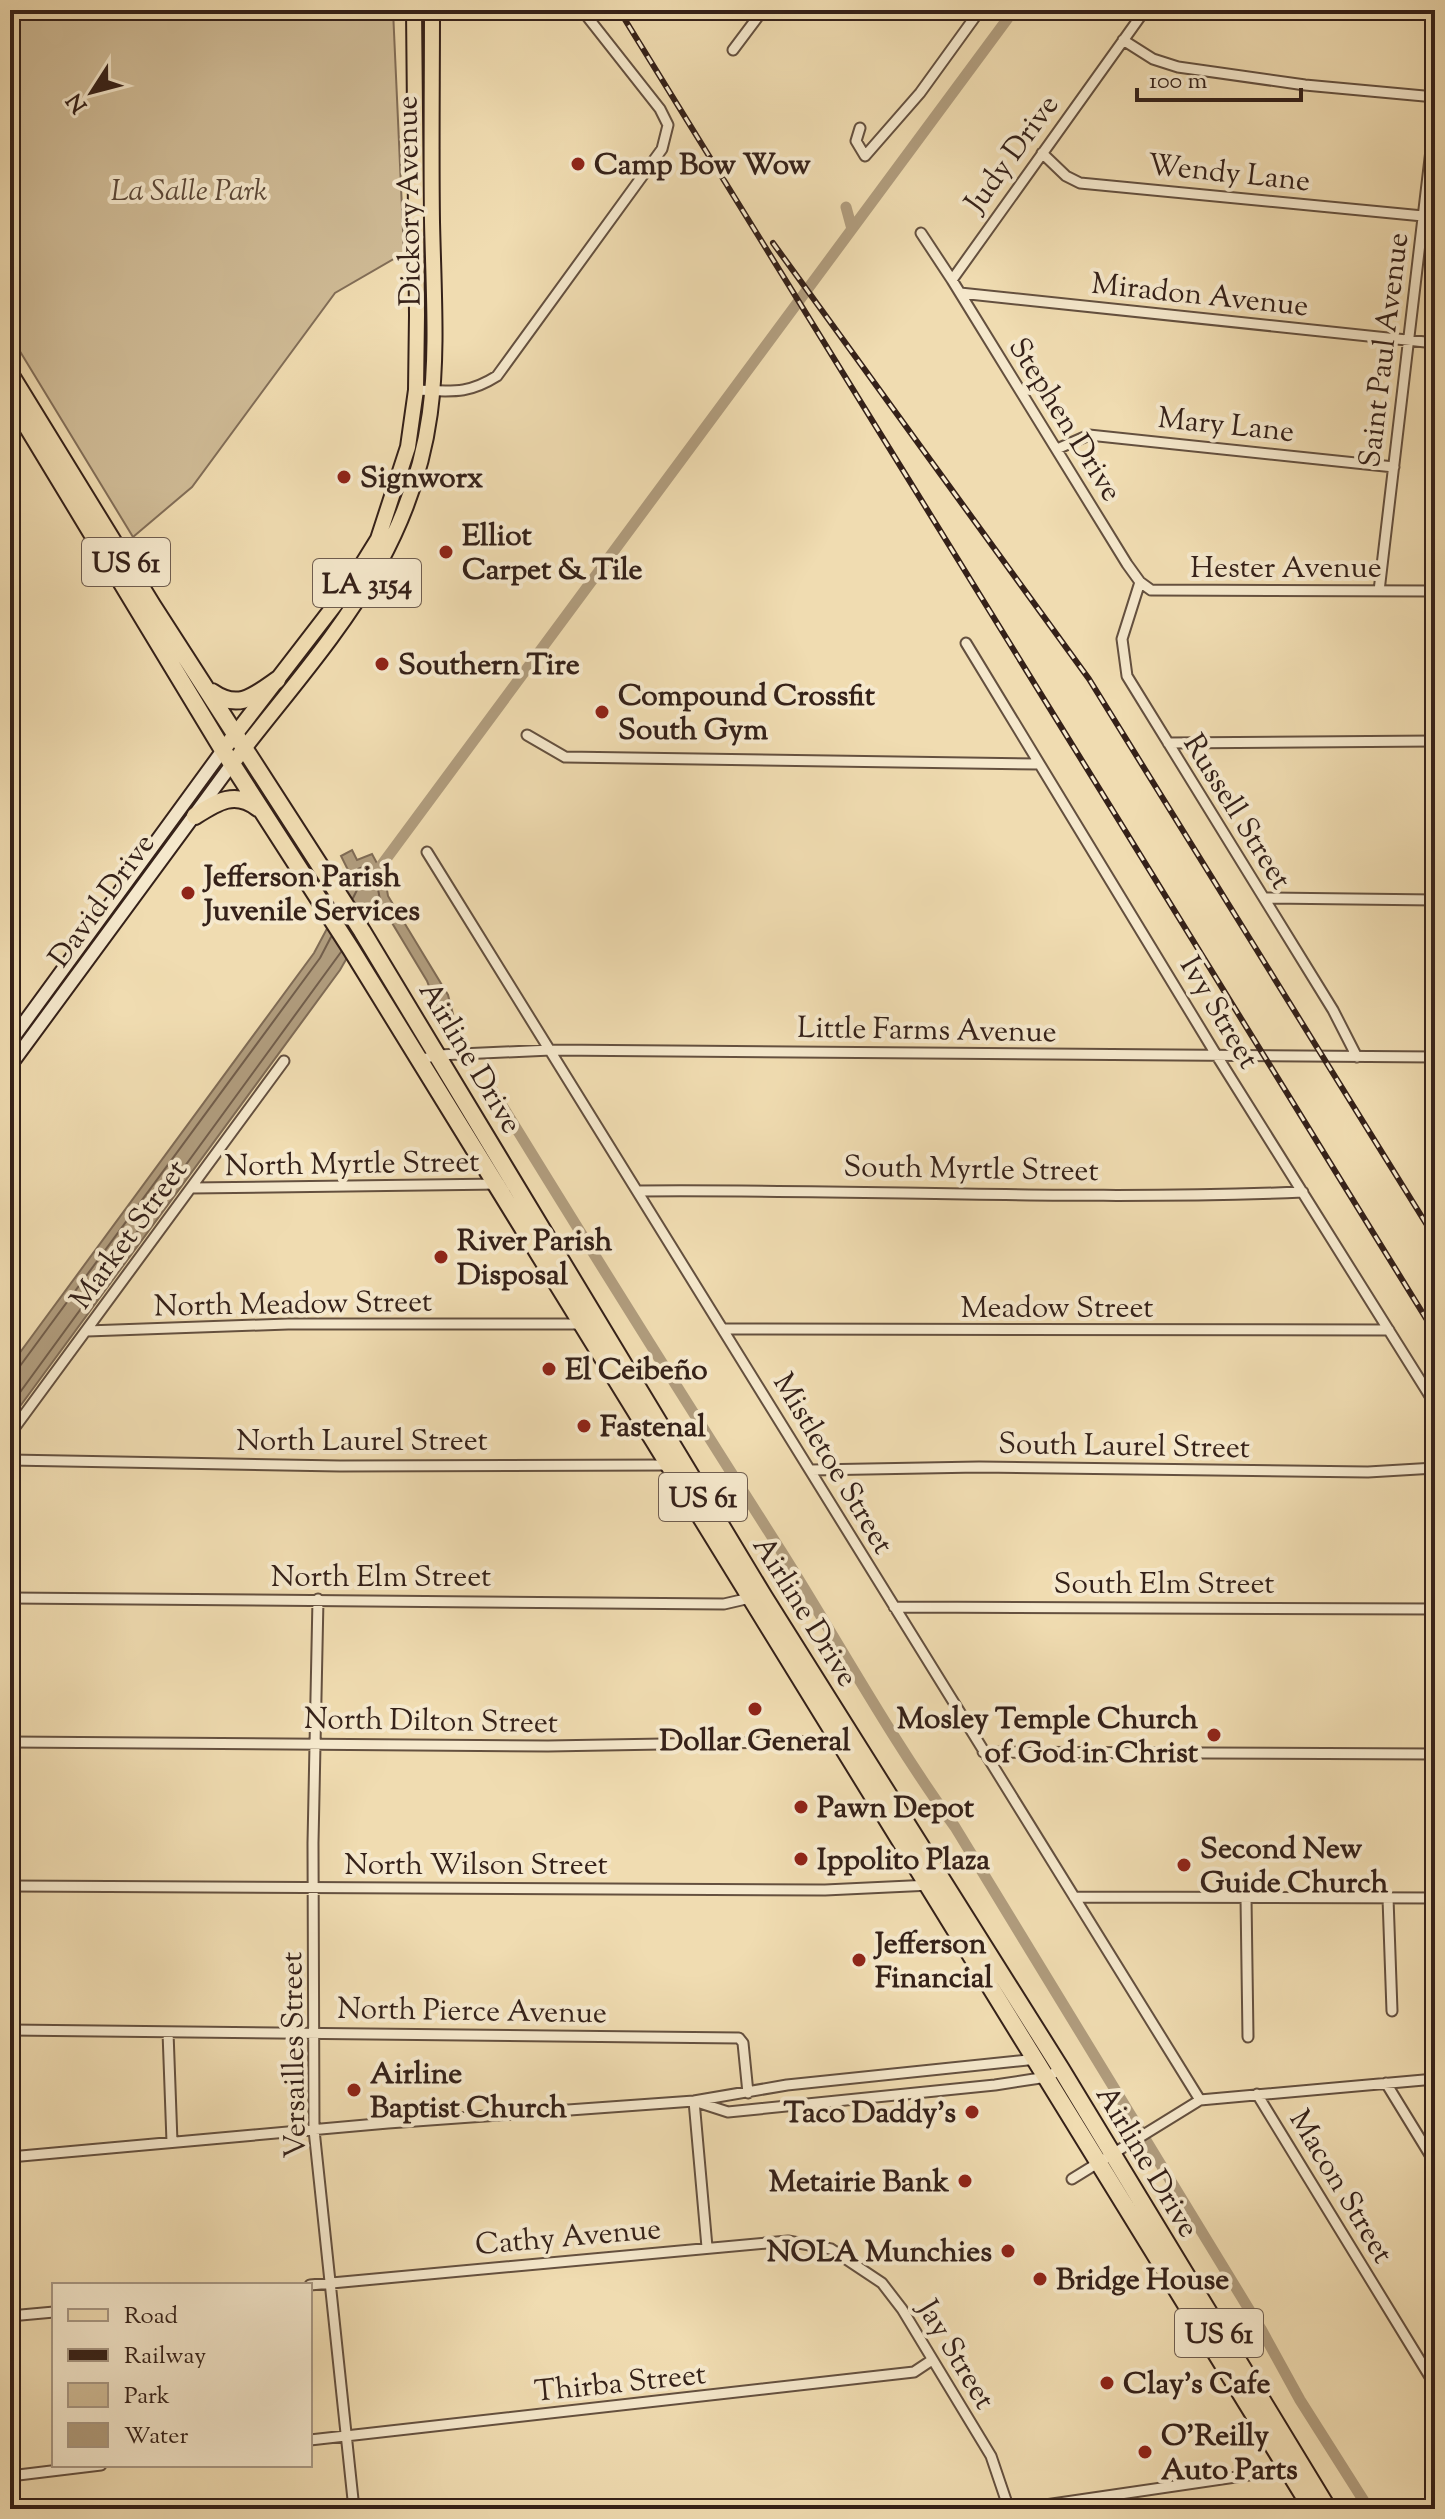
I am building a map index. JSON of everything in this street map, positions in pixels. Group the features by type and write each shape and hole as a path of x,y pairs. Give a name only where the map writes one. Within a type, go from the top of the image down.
{"highway":[{"name":"Airline Drive","path":"10,374 16,407 228,757 419,1060 504,1183 935,1884 1049,2065 1112,2155 1294,2469 1312,2509"},
{"name":"Airline Drive","path":"16,407 206,688 362,931 438,1055 504,1183"},
{"path":"206,688 225,701 236,703 250,699 277,680"},
{"path":"195,816 219,801 235,797 249,801 263,811"},
{"name":"Airline Drive","path":"674,1463 750,1598 845,1740"},
{"name":"Airline Drive","path":"1294,2469 1328,2509"}],"main road":[{"name":"Dickory Avenue","path":"414,10 419,182 416,390"},
{"name":"Dickory Avenue","path":"432,10 437,349 434,391"},
{"name":"LA 3154","path":"240,741 277,680 347,589 378,539 408,447 416,390"},
{"name":"LA 3154","path":"228,757 349,613 380,562 417,479 428,443 434,391"},
{"name":"David Drive","path":"10,1066 195,816 228,757"},
{"name":"David Drive","path":"10,1042 228,757"}],"street":[{"path":"416,390 465,392 477,389 497,376 662,149 668,125 660,109 582,10"},
{"path":"733,50 763,10"},
{"path":"860,128 856,141 865,156 920,93 980,10"},
{"name":"Judy Drive","path":"952,280 1145,10"},
{"path":"1123,40 1153,59 1178,67 1305,85 1435,97"},
{"name":"Saint Paul Avenue","path":"1379,591 1435,116"},
{"name":"Wendy Lane","path":"1042,153 1066,176 1080,183 1423,216"},
{"path":"921,233 952,280"},
{"name":"Stephen Drive","path":"952,280 1140,582"},
{"name":"Miradon Avenue","path":"960,293 1435,343"},
{"name":"Mary Lane","path":"1057,449 1089,435 1394,467"},
{"name":"Hester Avenue","path":"1140,582 1151,590 1175,592 1262,588 1435,591"},
{"name":"Russell Street","path":"1140,582 1122,639 1123,664 1168,743 1333,1010 1357,1057"},
{"name":"Ivy Street","path":"966,643 1100,857 1217,1056 1435,1404"},
{"path":"527,735 565,757 1039,764"},
{"path":"1168,743 1435,741"},
{"name":"Mistletoe Street","path":"427,852 1200,2100"},
{"path":"1264,898 1435,900"},
{"name":"Little Farms Avenue","path":"419,1060 438,1055 551,1050 1435,1057"},
{"name":"Market Street","path":"10,1434 284,1061"},
{"name":"North Myrtle Street","path":"191,1188 504,1183"},
{"name":"South Myrtle Street","path":"638,1191 804,1189 1226,1195 1303,1192"},
{"name":"North Meadow Street","path":"87,1331 288,1324 588,1322"},
{"name":"Meadow Street","path":"725,1329 1389,1330"},
{"name":"North Laurel Street","path":"10,1460 674,1463"},
{"name":"South Laurel Street","path":"812,1470 979,1467 1368,1472 1435,1468"},
{"name":"North Elm Street","path":"10,1598 724,1604 750,1598"},
{"name":"Versailles Street","path":"318,1599 314,2130 354,2509"},
{"name":"South Elm Street","path":"894,1607 1435,1609"},
{"name":"North Dilton Street","path":"10,1742 548,1746 845,1740"},
{"path":"983,1752 1435,1754"},
{"name":"North Wilson Street","path":"10,1886 836,1890 935,1884"},
{"path":"1074,1897 1435,1898"},
{"path":"1246,1898 1248,2037"},
{"path":"1388,1898 1392,2011"},
{"name":"North Pierce Avenue","path":"10,2030 741,2040 748,2093"},
{"path":"168,2032 172,2142"},
{"path":"10,2157 694,2101 787,2085 944,2068 1049,2065"},
{"path":"694,2101 728,2112 944,2089 1049,2065"},
{"path":"944,2068 944,2089"},
{"path":"891,2074 892,2093"},
{"path":"1072,2179 1200,2100 1435,2079"},
{"path":"1386,2083 1435,2163"},
{"name":"Macon Street","path":"1257,2094 1435,2385"},
{"path":"694,2101 707,2247"},
{"name":"Cathy Avenue","path":"312,2285 788,2241 831,2249"},
{"name":"Jay Street","path":"831,2249 882,2283 902,2309 991,2456 1009,2509"},
{"path":"10,2316 52,2312"},
{"name":"Thirba Street","path":"312,2440 914,2372 932,2360"},
{"path":"10,2476 84,2467"},
{"path":"1018,2509 1294,2469"}],"green space":[{"name":"La Salle Park","path":"10,10 393,10 404,253 335,293 192,487 133,537 10,335"}],"water":[{"path":"352,850 357,860 372,854 385,878 388,896 448,995 453,1014 441,1018 427,981 386,913 382,910 371,916 340,970 10,1420 10,1366 314,953 353,880 341,856"}],"waterway":[{"path":"372,878 1014,10"},
{"path":"846,207 852,229"},
{"path":"492,1089 887,1725 955,1827 1261,2329 1300,2400 1369,2509"}],"railway":[{"path":"619,10 1435,1333"},
{"path":"773,243 1089,679 1435,1238"}],"place":[{"name":"Camp Bow Wow","path":"578,164"},
{"name":"Signworx","path":"344,477"},
{"name":"Elliot Carpet & Tile","path":"446,552"},
{"name":"Southern Tire","path":"382,664"},
{"name":"Compound Crossfit South Gym","path":"602,712"},
{"name":"Jefferson Parish Juvenile Services","path":"188,893"},
{"name":"River Parish Disposal","path":"441,1257"},
{"name":"El Ceibeño","path":"549,1369"},
{"name":"Fastenal","path":"584,1426"},
{"name":"Dollar General","path":"755,1709"},
{"name":"Mosley Temple Church of God in Christ","path":"1214,1735"},
{"name":"Pawn Depot","path":"801,1807"},
{"name":"Ippolito Plaza","path":"801,1859"},
{"name":"Second New Guide Church","path":"1184,1865"},
{"name":"Jefferson Financial","path":"859,1960"},
{"name":"Airline Baptist Church","path":"354,2090"},
{"name":"Taco Daddy's","path":"972,2112"},
{"name":"Metairie Bank","path":"965,2181"},
{"name":"NOLA Munchies","path":"1008,2251"},
{"name":"Bridge House","path":"1040,2279"},
{"name":"Clay's Cafe","path":"1107,2383"},
{"name":"O'Reilly Auto Parts","path":"1145,2452"}]}
